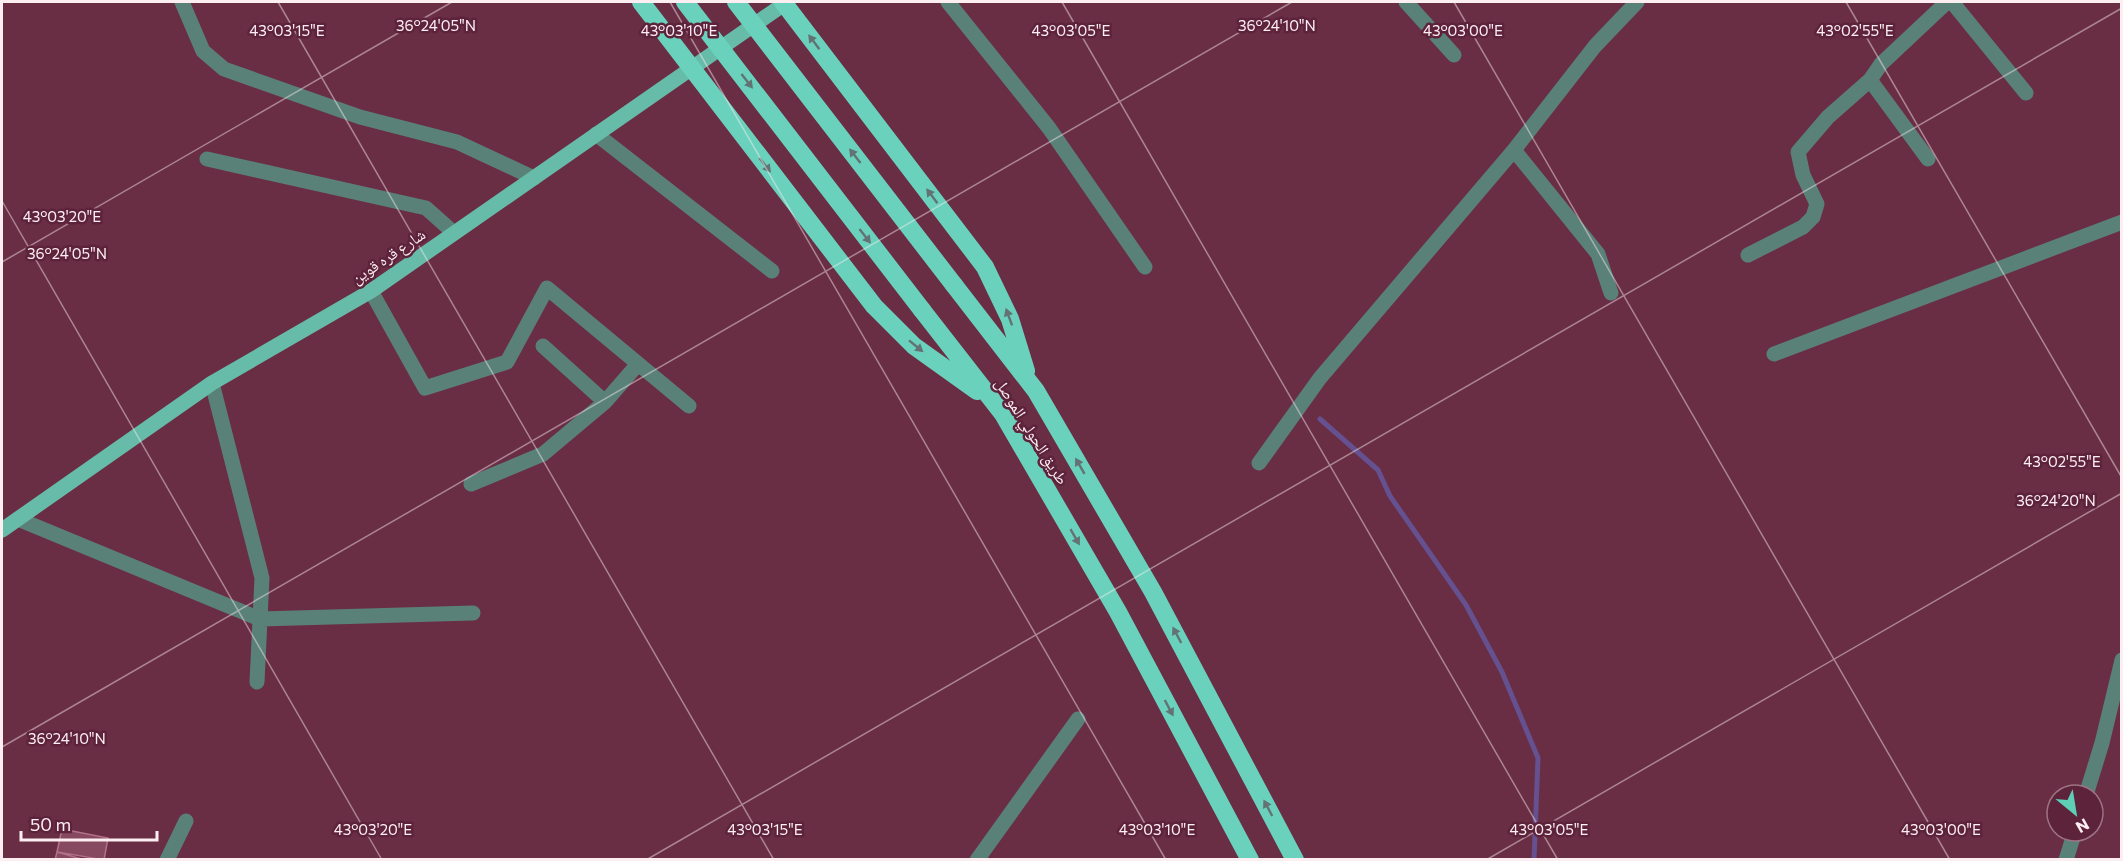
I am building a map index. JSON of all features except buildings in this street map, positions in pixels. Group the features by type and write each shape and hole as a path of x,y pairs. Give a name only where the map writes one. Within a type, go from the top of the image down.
{"highway":[{"path":"640,2 874,306 914,346 982,395 1003,414"},
{"name":"طريق الحولي الموصل","path":"685,2 1003,414 1118,612 1250,860"},
{"name":"طريق الحولي الموصل","path":"736,2 1036,391 1153,592 1295,860"},
{"path":"785,2 985,267 1007,311 1027,373 1036,391"}],"main road":[{"name":"شارع قره قوين","path":"2,530 212,383 371,291 785,2"}],"street":[{"path":"182,2 203,51 224,69 360,117 457,142 534,178"},
{"path":"948,2 1049,128 1145,267"},
{"path":"1406,2 1454,55"},
{"path":"1259,463 1320,378 1514,150 1595,46 1637,2"},
{"path":"1748,255 1803,227 1813,217 1817,204 1803,175 1798,152 1828,117 1870,80 1881,64 1947,2"},
{"path":"1952,2 2026,93"},
{"path":"1870,80 1928,159"},
{"path":"596,134 772,271"},
{"path":"1514,150 1598,254 1611,292"},
{"path":"207,159 426,208 454,233"},
{"path":"1774,354 2121,222"},
{"path":"371,291 425,388 507,362 547,288 689,406"},
{"path":"543,346 605,402"},
{"path":"471,484 543,454 605,402 639,364"},
{"path":"212,383 262,578 257,682"},
{"path":"18,519 260,620 473,613"},
{"path":"2090,783 2102,743 2121,660"},
{"path":"977,860 1078,719"},
{"path":"167,860 186,821"},
{"path":"2066,860 2071,843"}],"waterway":[{"path":"1320,419 1378,470 1390,496 1466,605 1502,672 1538,758 1534,860"}]}
